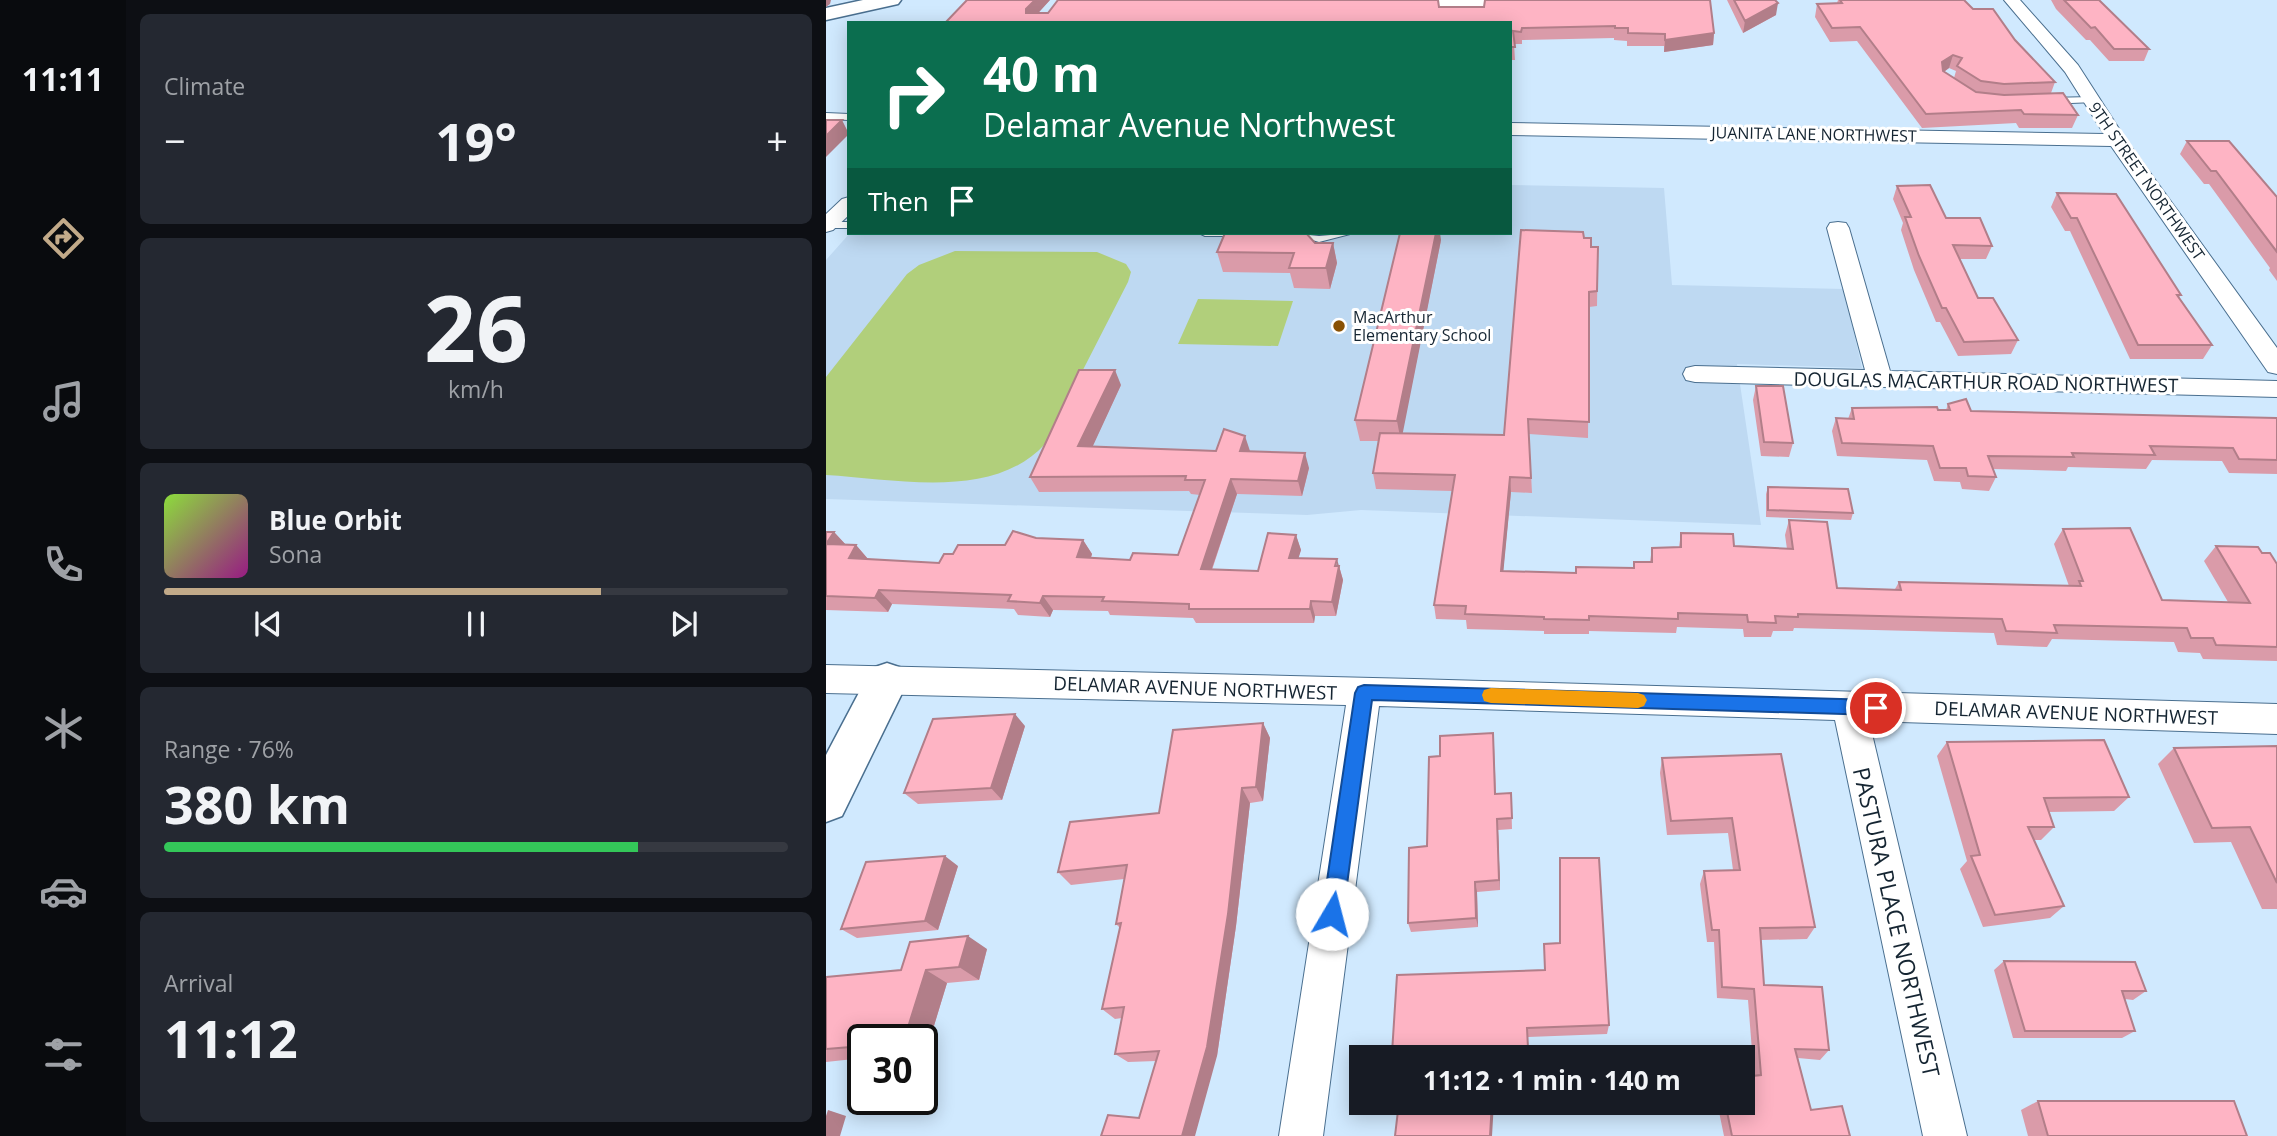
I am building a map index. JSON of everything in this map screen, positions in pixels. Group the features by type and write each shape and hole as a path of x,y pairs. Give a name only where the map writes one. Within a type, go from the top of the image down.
{"street":[{"path":"826,14 891,0"},
{"path":"1377,0 1545,3"},
{"name":"9TH STREET NORTHWEST","path":"2012,0 2072,69 2117,140 2277,366"},
{"name":"JUANITA LANE NORTHWEST","path":"1512,129 2117,140"},
{"path":"834,225 847,206"},
{"path":"1838,228 1880,379"},
{"name":"DOUGLAS MACARTHUR ROAD NORTHWEST","path":"1695,374 2277,389"},
{"name":"DELAMAR AVENUE NORTHWEST","path":"826,679 2277,719"},
{"path":"826,801 887,681"},
{"path":"1301,1136 1364,693"},
{"name":"PASTURA PLACE NORTHWEST","path":"1849,707 1945,1136"}],"lane":[{"path":"2039,102 2092,100"},
{"path":"826,117 847,117"},
{"path":"1302,235 1319,239 1338,235"}],"shaded area":[{"name":"MacArthur Elementary School","path":"1512,185 1664,188 1672,285 1844,289 1862,368 1737,364 1761,525 1361,510 1307,515 826,499 826,260 848,235 1512,235"}],"green space":[{"path":"955,251 1097,252 1126,264 1131,272 1045,444 1024,462 999,473 971,480 942,482 826,475 826,377 907,274 919,265"},
{"path":"1198,299 1293,301 1278,346 1178,344"}],"building":[{"path":"967,0 1035,0 1026,9 1026,13 1048,13 1058,0 1438,0 1439,7 1484,7 1485,0 1710,0 1714,33 1665,40 1665,34 1628,33 1628,28 1615,26 1522,28 1521,32 1513,31 1515,47 1512,47 1512,21 947,21"},
{"path":"1734,0 1775,0 1778,3 1745,21"},
{"path":"1840,0 1964,0 1973,9 1993,9 2015,40 2055,82 2004,84 1981,81 1957,66 1962,58 1953,55 1942,62 1943,71 1976,92 2004,95 2063,93 2078,115 2024,114 2021,110 1926,114 1860,27 1832,28 1817,4 1842,3"},
{"path":"2064,0 2099,0 2149,49 2114,49 2095,27 2091,28"},
{"path":"826,120 842,120 826,136"},
{"path":"2187,141 2229,141 2277,197 2277,252 2216,171 2211,171"},
{"path":"1930,185 1946,218 1980,218 1992,246 1953,245 1978,298 1993,298 2018,340 1964,342 1946,308 1942,308 1919,256 1905,217 1911,217 1897,186"},
{"path":"2057,193 2116,194 2181,295 2177,295 2212,345 2138,345 2077,218 2071,218"},
{"path":"1521,230 1583,232 1584,238 1591,238 1591,247 1598,247 1597,291 1589,292 1589,422 1528,419 1531,478 1510,477 1501,571 1576,573 1576,567 1634,568 1634,562 1652,562 1652,548 1681,547 1681,533 1733,534 1734,546 1793,549 1789,520 1827,522 1837,588 1901,590 1899,582 2081,586 2079,581 2083,581 2063,529 2130,528 2162,600 2250,603 2216,546 2258,547 2262,553 2270,553 2277,564 2277,647 2216,645 2213,638 2191,638 2187,628 2054,625 2057,633 2006,631 2002,619 1798,614 1798,617 1775,616 1776,623 1748,622 1747,615 1678,613 1678,619 1589,616 1589,620 1544,619 1465,614 1466,606 1434,605 1455,475 1373,473 1380,433 1504,435"},
{"path":"1224,235 1308,235 1315,243 1333,243 1326,268 1289,268 1294,253 1217,252"},
{"path":"1400,235 1436,235 1397,421 1355,420"},
{"path":"1079,370 1115,370 1078,446 1216,451 1224,429 1245,436 1240,451 1305,453 1298,481 1231,479 1201,569 1258,571 1268,533 1296,535 1289,558 1337,559 1335,566 1339,566 1332,602 1311,601 1310,609 1189,609 1189,604 1102,601 1104,597 1043,596 1040,603 1008,601 1011,595 879,590 875,598 826,596 826,544 856,545 849,558 939,563 944,554 953,554 958,545 1005,545 1013,531 1036,538 1083,540 1077,557 1130,560 1133,553 1178,555 1205,480 1185,480 1186,476 1030,477"},
{"path":"1756,386 1783,386 1793,443 1764,442"},
{"path":"1966,399 1971,411 2277,418 2277,460 2239,459 2233,448 2150,446 2155,455 2072,453 2074,457 1988,456 1996,477 1968,476 1966,468 1940,468 1933,446 1842,443 1836,418 1854,419 1852,408 1937,407 1938,410 1950,410 1948,404"},
{"path":"1768,487 1848,489 1853,513 1768,510"},
{"path":"826,532 834,532 826,544"},
{"path":"1015,714 991,788 904,793 933,719"},
{"path":"1263,723 1256,787 1242,788 1228,914 1207,1047 1182,1136 1101,1136 1108,1115 1139,1118 1159,1051 1115,1054 1124,1007 1102,1009 1121,923 1116,924 1127,865 1058,872 1070,822 1159,813 1173,730"},
{"path":"1493,733 1495,794 1511,793 1512,818 1497,819 1499,880 1475,882 1476,918 1408,923 1409,848 1427,846 1429,757 1440,756 1440,736"},
{"path":"2104,740 2129,797 2044,798 2054,827 2028,827 2064,906 1995,915 1971,856 1980,855 1947,742"},
{"path":"2277,746 2277,883 2250,827 2212,828 2174,748"},
{"path":"1781,754 1815,927 1760,928 1764,985 1822,987 1829,1050 1795,1049 1811,1110 1842,1106 1850,1136 1732,1136 1728,1115 1755,1115 1755,1076 1761,1075 1754,989 1722,987 1719,930 1712,930 1704,871 1740,870 1732,818 1671,821 1662,758"},
{"path":"945,856 925,921 841,929 866,862"},
{"path":"1560,858 1599,858 1609,1025 1527,1028 1528,1045 1393,1045 1397,975 1545,970 1544,944 1560,943"},
{"path":"968,936 959,967 926,970 909,1024 847,1024 847,1047 826,1049 826,977 901,970 910,942"},
{"path":"2004,961 2135,962 2146,991 2122,991 2135,1031 2025,1031"},
{"path":"2038,1101 2234,1101 2247,1136 2048,1136"},
{"path":"1397,1115 1491,1115 1490,1136 1395,1136"}],"slow traffic":[{"path":"1491,695 1638,700"}],"place":[{"name":"MacArthur Elementary School","path":"1339,326"}],"route":[{"path":"1332,914 1364,693 1876,708"}]}
